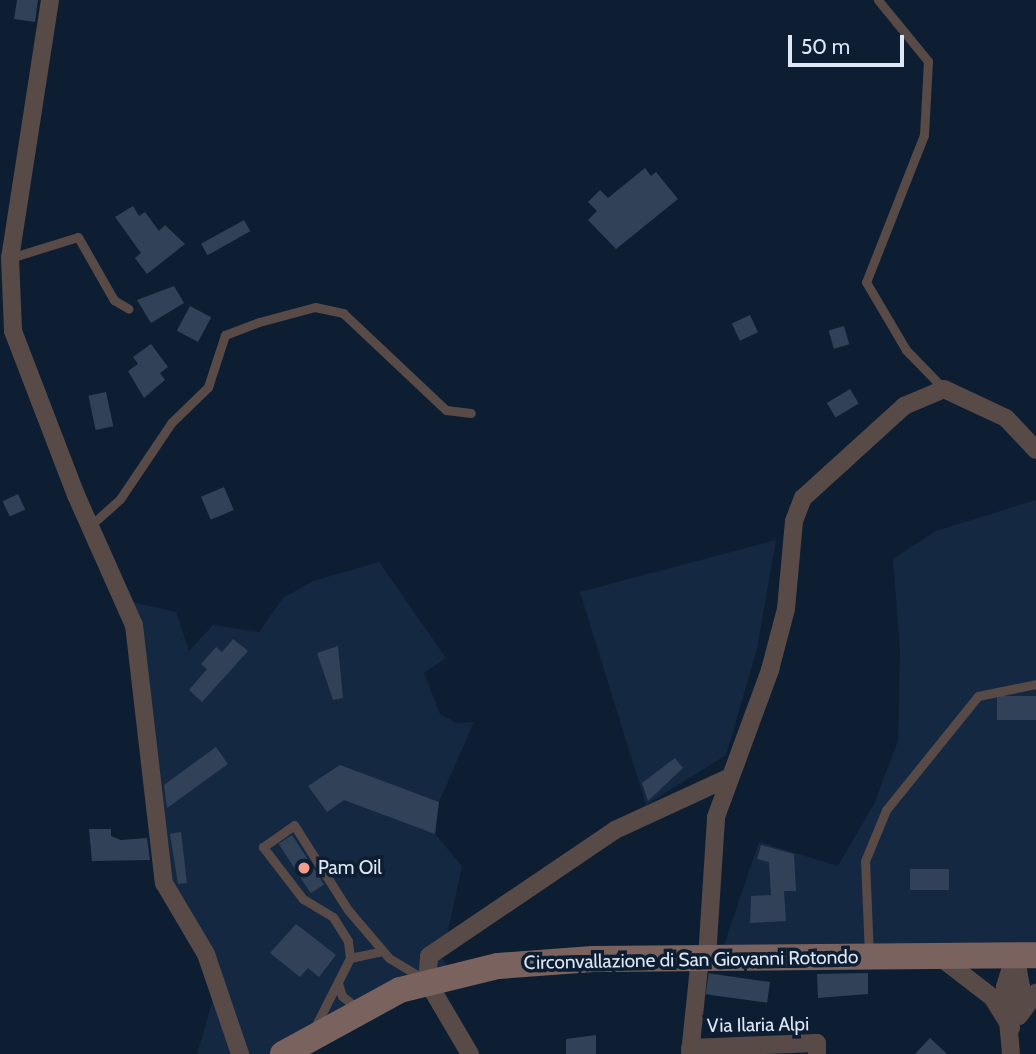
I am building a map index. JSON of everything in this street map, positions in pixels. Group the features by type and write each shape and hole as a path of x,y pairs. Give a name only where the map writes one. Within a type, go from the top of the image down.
{"main road":[{"name":"Circonvallazione di San Giovanni Rotondo","path":"283,1054 358,1009 427,981 521,963 703,958 1026,955"}],"street":[{"path":"50,0 10,258 20,357 90,526 117,578 140,645 164,883 206,954 240,1054"},
{"path":"690,1051 703,958 716,817 773,657 786,609 794,521 803,498 904,406 944,390 1006,418 1036,450"},
{"path":"470,1054 427,981 429,956 553,868 615,830 728,778"},
{"path":"1011,1054 1011,1027 1026,955"},
{"path":"938,956 992,997 1011,1027"},
{"path":"1011,1027 1036,993"},
{"name":"Via Ilaria Alpi","path":"690,1051 817,1043 817,1054"}],"lane":[{"path":"878,0 928,61 924,135 866,282 906,351 944,390"},
{"path":"10,258 78,237 114,300 129,309"},
{"path":"90,526 120,499 172,423 208,387 225,335 259,322 315,307 342,313 446,410 471,413"},
{"path":"869,957 865,861 886,810 978,696 1036,684"},
{"path":"310,1037 350,958 348,941 333,917 303,899 263,846 294,825 348,910 382,951 427,981"},
{"path":"350,958 382,951"},
{"path":"338,981 341,996 358,1009"}],"shaded area":[{"path":"1036,500 1036,947 722,951 759,842 838,866 874,804 898,741 900,651 893,559 936,531"},
{"path":"776,540 757,649 726,755 646,805 580,592"},
{"path":"379,562 446,658 424,673 440,714 456,723 474,722 439,802 435,834 462,866 442,958 458,982 404,999 305,1054 197,1054 213,1000 206,972 158,887 131,602 176,612 189,651 213,625 259,632 283,598 313,581"}],"building":[{"path":"17,0 38,0 35,22 14,19"},
{"path":"645,168 651,176 656,172 678,199 616,249 588,220 597,211 588,202 600,190 608,198"},
{"path":"133,206 139,216 145,212 159,231 165,225 185,244 147,274 135,258 141,253 115,217"},
{"path":"244,220 250,231 207,255 201,244"},
{"path":"174,286 184,303 151,323 137,300"},
{"path":"190,306 211,317 198,342 177,331"},
{"path":"750,315 758,332 740,341 732,323"},
{"path":"844,326 849,344 834,349 829,330"},
{"path":"151,344 168,367 160,373 165,380 144,398 128,371 138,364 133,357"},
{"path":"850,389 859,404 836,417 827,403"},
{"path":"106,392 113,426 96,430 88,396"},
{"path":"224,487 234,510 211,520 201,497"},
{"path":"18,494 25,509 10,517 3,501"},
{"path":"233,639 248,651 202,702 189,690 207,669 201,664 216,647 222,652"},
{"path":"338,646 343,698 333,700 317,653"},
{"path":"997,696 1036,696 1036,720 997,720"},
{"path":"216,747 228,764 167,808 164,785"},
{"path":"675,758 683,768 648,801 642,783"},
{"path":"340,765 439,802 435,834 344,800 327,812 308,786"},
{"path":"89,829 111,829 111,836 121,840 147,838 150,860 92,861"},
{"path":"181,832 187,883 178,884 170,834"},
{"path":"292,835 324,884 311,893 279,844"},
{"path":"761,845 794,854 796,891 784,891 786,921 750,923 751,896 771,895 769,862 757,859"},
{"path":"910,869 949,869 949,890 910,890"},
{"path":"296,924 336,955 319,977 308,968 300,977 270,953"},
{"path":"709,973 770,982 767,1003 706,994"},
{"path":"868,973 868,994 818,998 817,974"},
{"path":"596,1035 596,1054 566,1054 566,1039"},
{"path":"930,1038 947,1054 915,1054"}],"place":[{"name":"Pam Oil","path":"304,868"}]}
